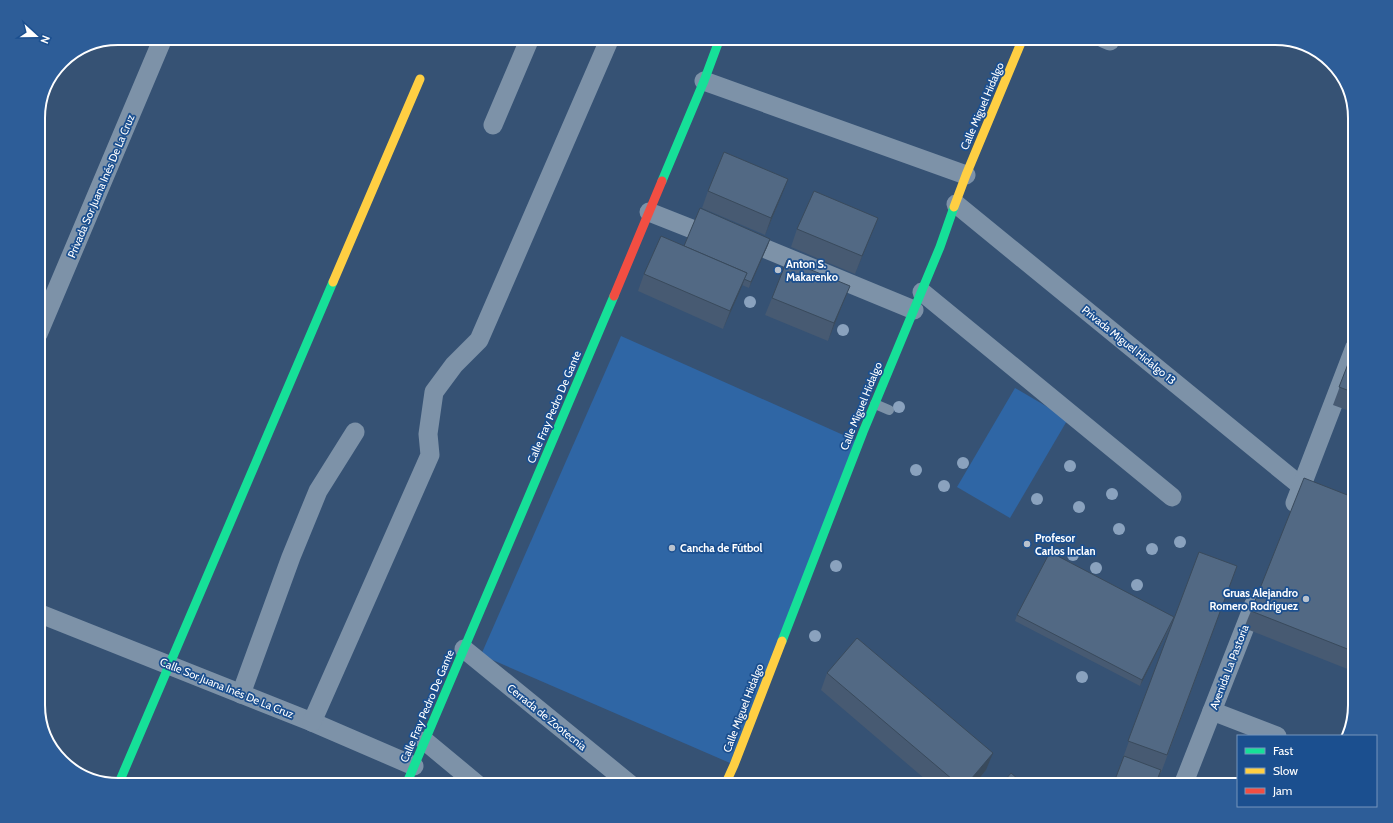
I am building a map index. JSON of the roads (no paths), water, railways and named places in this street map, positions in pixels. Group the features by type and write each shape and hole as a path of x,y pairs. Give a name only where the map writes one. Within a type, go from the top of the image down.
{"street":[{"name":"Privada Sor Juana Inés De La Cruz","path":"45,317 160,45"},
{"path":"493,125 527,45"},
{"path":"312,722 430,454 428,434 434,392 454,365 480,340 607,45"},
{"name":"Calle Fray Pedro De Gante","path":"409,778 649,212 704,81 717,45"},
{"name":"Calle Miguel Hidalgo","path":"728,778 734,765 875,404 940,247 966,175 1020,45"},
{"path":"121,778 420,80"},
{"path":"704,81 966,175"},
{"name":"Privada Miguel Hidalgo 13","path":"956,204 1301,486"},
{"path":"649,212 692,229"},
{"path":"766,249 914,310"},
{"path":"922,292 1172,497"},
{"path":"1288,518 1348,365"},
{"path":"241,694 291,557 318,491 355,432"},
{"name":"Avenida La Pastoría","path":"1186,778 1259,592"},
{"name":"Calle Sor Juana Inés De La Cruz","path":"45,616 312,722 414,766"},
{"name":"Cerrada de Zootecnia","path":"464,649 622,778"},
{"path":"1212,711 1274,735"},
{"path":"425,741 470,778"}],"lane":[{"path":"875,404 889,410"}],"place":[{"name":"Anton S. Makarenko","path":"778,270"},
{"name":"Profesor Carlos Inclan","path":"1027,544"},
{"name":"Cancha de Fútbol","path":"672,548"},
{"name":"Gruas Alejandro Romero Rodriguez","path":"1306,599"}]}
